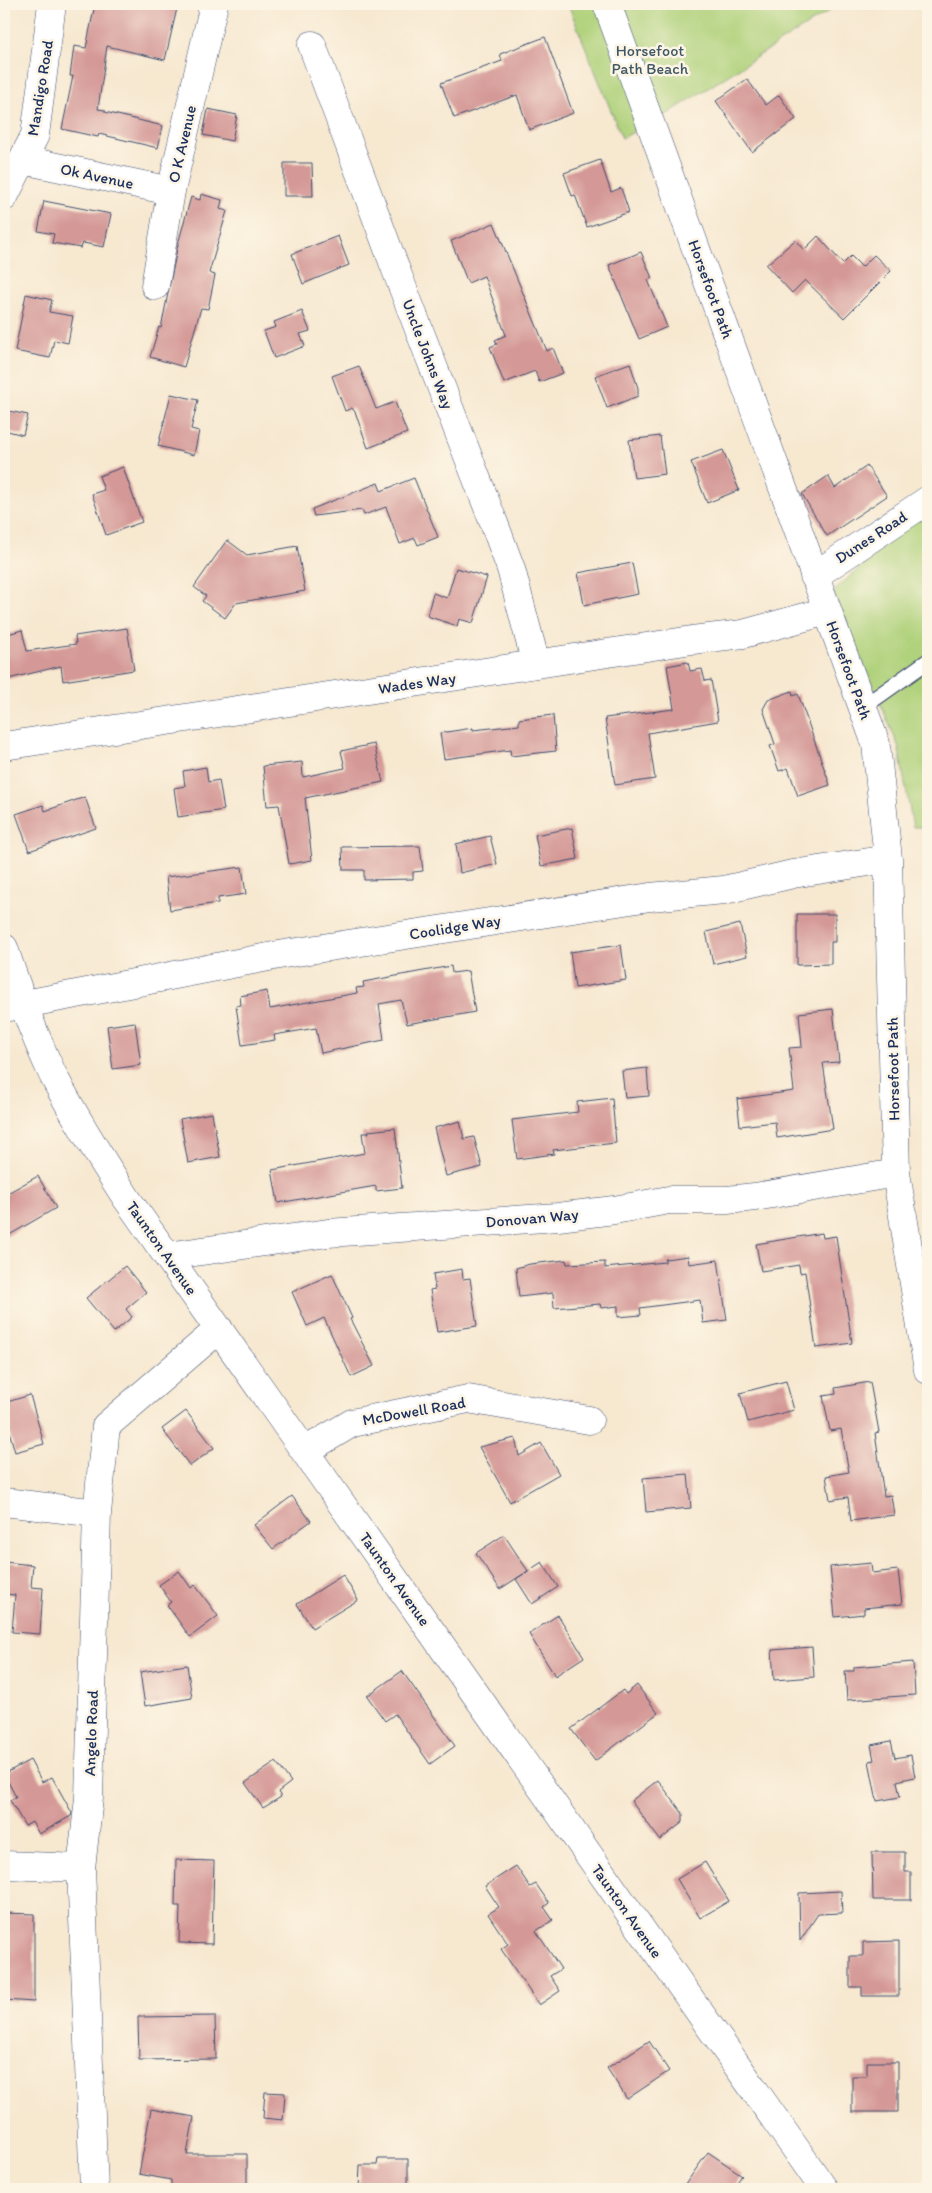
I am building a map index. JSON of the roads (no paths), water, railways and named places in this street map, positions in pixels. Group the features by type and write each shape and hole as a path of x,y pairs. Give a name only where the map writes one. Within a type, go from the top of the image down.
{"street":[{"name":"Mandigo Road","path":"4,196 34,135 52,4"},
{"name":"O K Avenue","path":"155,286 171,191 214,4"},
{"name":"Horsefoot Path","path":"607,4 876,744 888,859 896,1173 928,1370"},
{"name":"Uncle Johns Way","path":"312,45 399,278 500,538 511,569 536,664"},
{"name":"Ok Avenue","path":"23,160 171,191"},
{"name":"Dunes Road","path":"814,576 928,500"},
{"name":"Wades Way","path":"4,746 692,640 743,634 827,611"},
{"name":"Coolidge Way","path":"14,1006 284,954 650,897 724,890 793,874 888,859"},
{"name":"Taunton Avenue","path":"4,948 14,1006 54,1075 88,1140 167,1256 824,2189"},
{"name":"Donovan Way","path":"167,1256 328,1233 558,1217 622,1209 669,1200 746,1198 896,1173"},
{"name":"Angelo Road","path":"94,2189 81,1868 89,1798 97,1513 106,1426 219,1329"},
{"name":"McDowell Road","path":"305,1451 352,1422 468,1399 589,1420"},
{"path":"4,1502 97,1513"},
{"path":"4,1865 81,1868"}],"lane":[{"path":"863,707 928,661"}],"park label":[{"name":"Horsefoot Path Beach","path":"650,59"}]}
